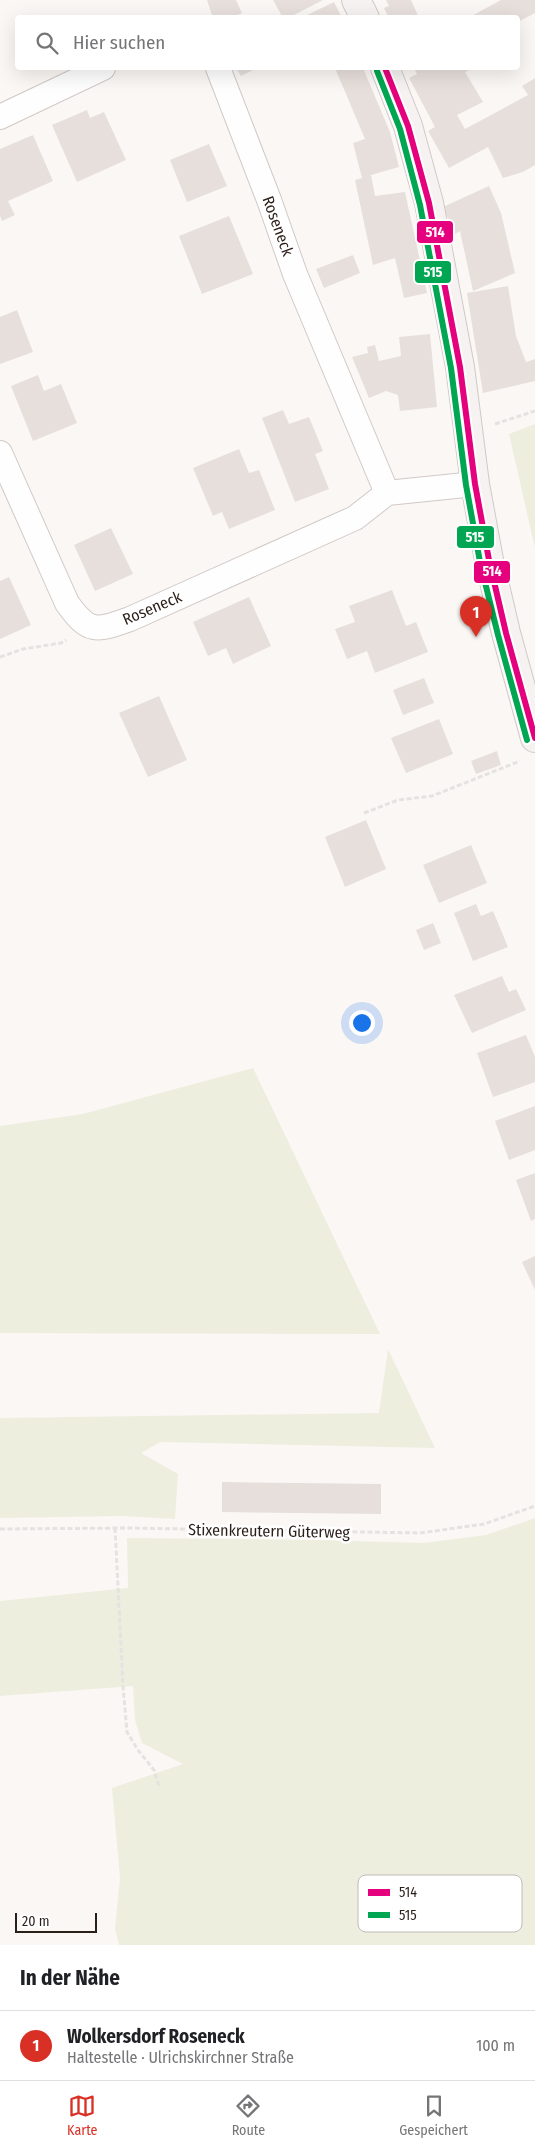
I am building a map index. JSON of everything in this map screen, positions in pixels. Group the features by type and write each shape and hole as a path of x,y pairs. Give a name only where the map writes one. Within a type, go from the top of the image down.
{"main road":[{"path":"356,0 363,15"},
{"path":"386,70 408,126 429,203 460,367 475,484 497,599 531,748"}],"street":[{"path":"0,117 99,70"},
{"name":"Roseneck","path":"91,627 109,626 130,619 355,518 387,493 295,274 269,200 219,70"},
{"path":"0,453 68,603 80,621 91,627"},
{"path":"387,493 475,484"}],"path":[{"path":"468,433 535,411"},
{"path":"0,657 23,649 61,643 91,627"},
{"path":"364,813 398,800 411,800 432,796 531,748"},
{"name":"Stixenkreutern Güterweg","path":"0,1530 115,1528 420,1533 484,1524 535,1506"},
{"path":"115,1528 123,1686 128,1732 138,1750 154,1770 159,1786"}],"green space":[{"path":"535,424 535,548 509,434"},
{"path":"253,1068 380,1334 0,1333 0,1126 83,1114"},
{"path":"388,1349 435,1448 160,1442 141,1453 178,1474 175,1519 122,1516 0,1518 0,1418 379,1413"},
{"path":"535,1518 535,1945 119,1945 115,1929 120,1878 112,1788 183,1764 142,1743 135,1720 133,1686 0,1696 0,1601 128,1588 127,1538 423,1543 486,1535"}],"building":[{"path":"207,0 236,0 242,13 238,15 212,15"},
{"path":"273,0 323,0 294,15 281,15"},
{"path":"386,0 411,0 418,15 388,15 384,8 389,6"},
{"path":"501,0 535,0 535,13 520,21 520,15 474,15"},
{"path":"334,2 340,15 307,15"},
{"path":"237,70 253,70 241,76"},
{"path":"336,70 364,70 390,132 399,167 371,175 375,196 405,192 427,293 404,298 395,258 373,265 355,180 362,178 353,143 365,139"},
{"path":"415,70 470,70 465,72 483,102 457,115 465,129 528,95 522,86 535,78 535,165 523,172 503,178 488,147 449,168 428,131 435,127 409,78 417,74"},
{"path":"87,110 90,118 104,112 126,160 77,182 52,125"},
{"path":"33,135 53,181 8,201 15,215 2,221 0,216 0,149"},
{"path":"209,144 227,186 187,202 170,160"},
{"path":"489,186 501,213 515,273 473,291 460,231 455,234 443,207"},
{"path":"229,216 253,274 202,294 179,236"},
{"path":"353,255 360,273 324,288 316,269"},
{"path":"508,286 516,336 526,362 535,359 535,381 483,393 467,293"},
{"path":"17,310 33,352 0,364 0,317"},
{"path":"430,334 437,407 400,411 398,395 386,391 369,398 352,357 368,353 367,347 375,345 379,361 401,356 399,337"},
{"path":"38,375 44,391 61,384 77,423 33,441 11,386"},
{"path":"283,410 289,424 309,417 323,451 315,454 329,489 295,502 262,418"},
{"path":"239,449 249,473 259,470 275,510 229,529 222,512 213,516 193,468"},
{"path":"111,528 133,574 95,591 74,545"},
{"path":"9,577 31,625 0,639 0,581"},
{"path":"392,590 406,626 416,622 428,652 375,673 367,651 347,659 335,629 355,622 349,606"},
{"path":"249,597 271,646 233,664 226,648 208,656 193,622"},
{"path":"424,678 434,703 403,715 393,690"},
{"path":"159,696 187,760 148,777 119,713"},
{"path":"439,719 453,754 406,773 391,738"},
{"path":"497,751 501,765 476,774 471,761"},
{"path":"366,820 386,869 345,887 325,837"},
{"path":"471,845 487,883 439,903 423,865"},
{"path":"476,904 481,916 493,911 508,947 473,961 454,913"},
{"path":"433,923 441,943 424,950 416,930"},
{"path":"502,976 509,992 516,989 526,1010 472,1033 454,995"},
{"path":"526,1035 535,1057 535,1082 493,1097 477,1053"},
{"path":"535,1106 535,1150 509,1160 495,1121"},
{"path":"535,1173 535,1219 531,1221 516,1180"},
{"path":"535,1256 535,1290 522,1262"},
{"path":"222,1482 381,1484 381,1514 222,1512"}],"transit line":[{"name":"514","path":"386,70 408,126 429,203 460,367 475,484 489,560 506,633 535,738"},
{"name":"515","path":"377,71 400,129 420,205 451,368 466,485 480,562 527,740"}],"place":[{"name":"Wolkersdorf Roseneck","path":"476,637"}]}
